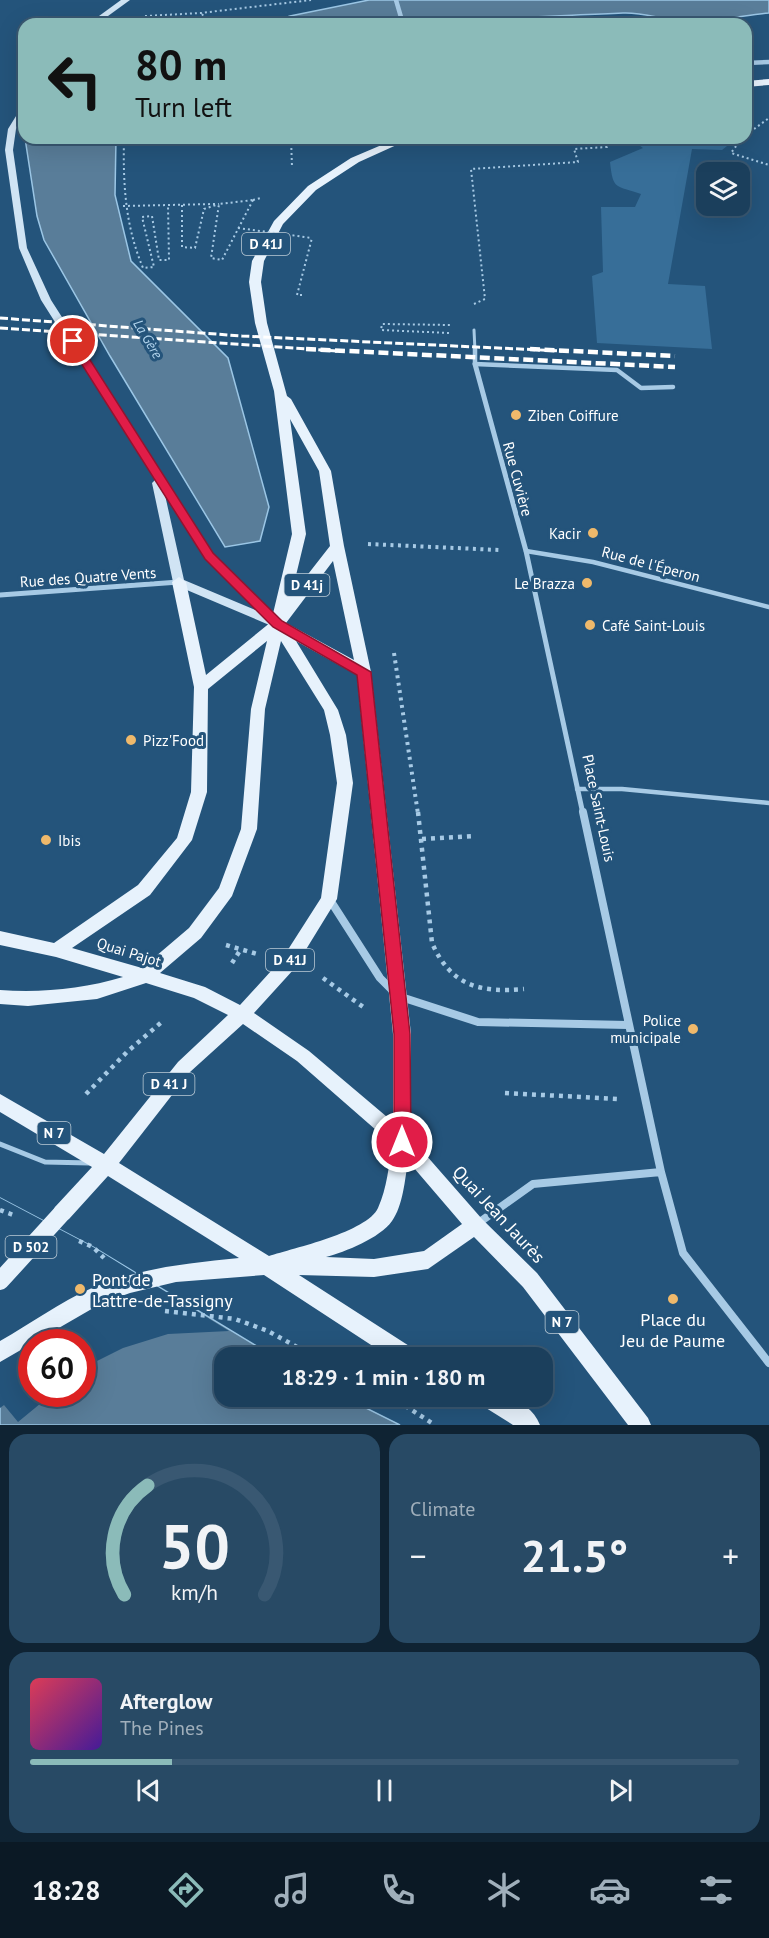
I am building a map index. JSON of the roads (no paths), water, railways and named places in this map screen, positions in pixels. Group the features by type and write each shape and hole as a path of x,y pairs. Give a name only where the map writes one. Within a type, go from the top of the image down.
{"main road":[{"path":"100,18 126,0"},
{"path":"752,83 769,82"},
{"path":"18,120 12,129 9,150 23,248 46,300 209,556 278,624"},
{"name":"D 41J","path":"242,1014 288,964 329,899 345,783 338,735 331,710 278,624 299,534 280,391 261,322 255,282 258,261 278,223 312,188 355,160 393,144"},
{"name":"D 41J","path":"280,391 325,471 337,546 364,672 402,1034 402,1142"},
{"path":"56,950 144,890 184,840 199,792 201,687 155,474"},
{"name":"D 41j","path":"278,624 337,546"},
{"path":"179,582 278,624 364,672"},
{"path":"201,687 278,624"},
{"path":"0,997 27,999 97,992 144,977 195,933 226,891 249,829 258,709 278,624"},
{"name":"Quai Pajot","path":"0,938 56,950 199,992 242,1014"},
{"name":"Quai Jean Jaurès","path":"242,1014 303,1056 402,1142 475,1225 530,1280 641,1425"},
{"name":"D 41 J","path":"107,1164 184,1067 242,1014"},
{"name":"N 7","path":"0,1102 107,1164 269,1265 391,1347"},
{"path":"269,1265 348,1242 385,1216 402,1142"},
{"name":"D 502","path":"0,1281 107,1164"},
{"path":"0,1352 96,1296 130,1284 176,1273 269,1265 374,1268 428,1260 475,1225"},
{"path":"505,1407 530,1425"}],"street":[{"path":"396,0 401,18"},
{"path":"752,63 769,62"},
{"path":"475,364 617,370 641,388 673,387"},
{"name":"Rue Cuvière","path":"475,364 536,600"},
{"name":"Rue de l'Éperon","path":"525,551 593,562 769,607"},
{"name":"Rue des Quatre Vents","path":"0,595 179,582"},
{"name":"Place Saint-Louis","path":"536,600 661,1172 683,1252 769,1363"},
{"path":"577,789 622,789 769,803"},
{"path":"329,899 380,978 398,996 478,1022 628,1025"},
{"path":"475,1225 533,1184 661,1172"}],"lane":[{"path":"474,332 475,364"},
{"path":"0,1144 45,1161 107,1164"}],"water":[{"path":"369,0 769,0 769,13 730,18 663,18 623,13 499,18 284,18"},
{"name":"La Gère","path":"26,144 116,144 115,195 131,261 228,358 269,507 260,541 225,547 110,356 44,240 37,216"},
{"path":"0,1198 93,1247 258,1347 214,1347 214,1407 364,1407 400,1425 0,1425"}],"railway":[{"path":"0,318 242,336 562,351"},
{"path":"0,328 315,349"},
{"path":"306,349 315,349"},
{"path":"315,349 675,367"},
{"path":"315,349 338,351"},
{"path":"530,349 675,356"}],"place":[{"name":"Ziben Coiffure","path":"516,415"},
{"name":"Kacir","path":"593,533"},
{"name":"Le Brazza","path":"587,583"},
{"name":"Café Saint-Louis","path":"590,625"},
{"name":"Pizz'Food","path":"131,740"},
{"name":"Ibis","path":"46,840"},
{"name":"Police municipale","path":"693,1029"},
{"name":"Pont de Lattre-de-Tassigny","path":"80,1289"},
{"name":"Place du Jeu de Paume","path":"673,1299"}]}
